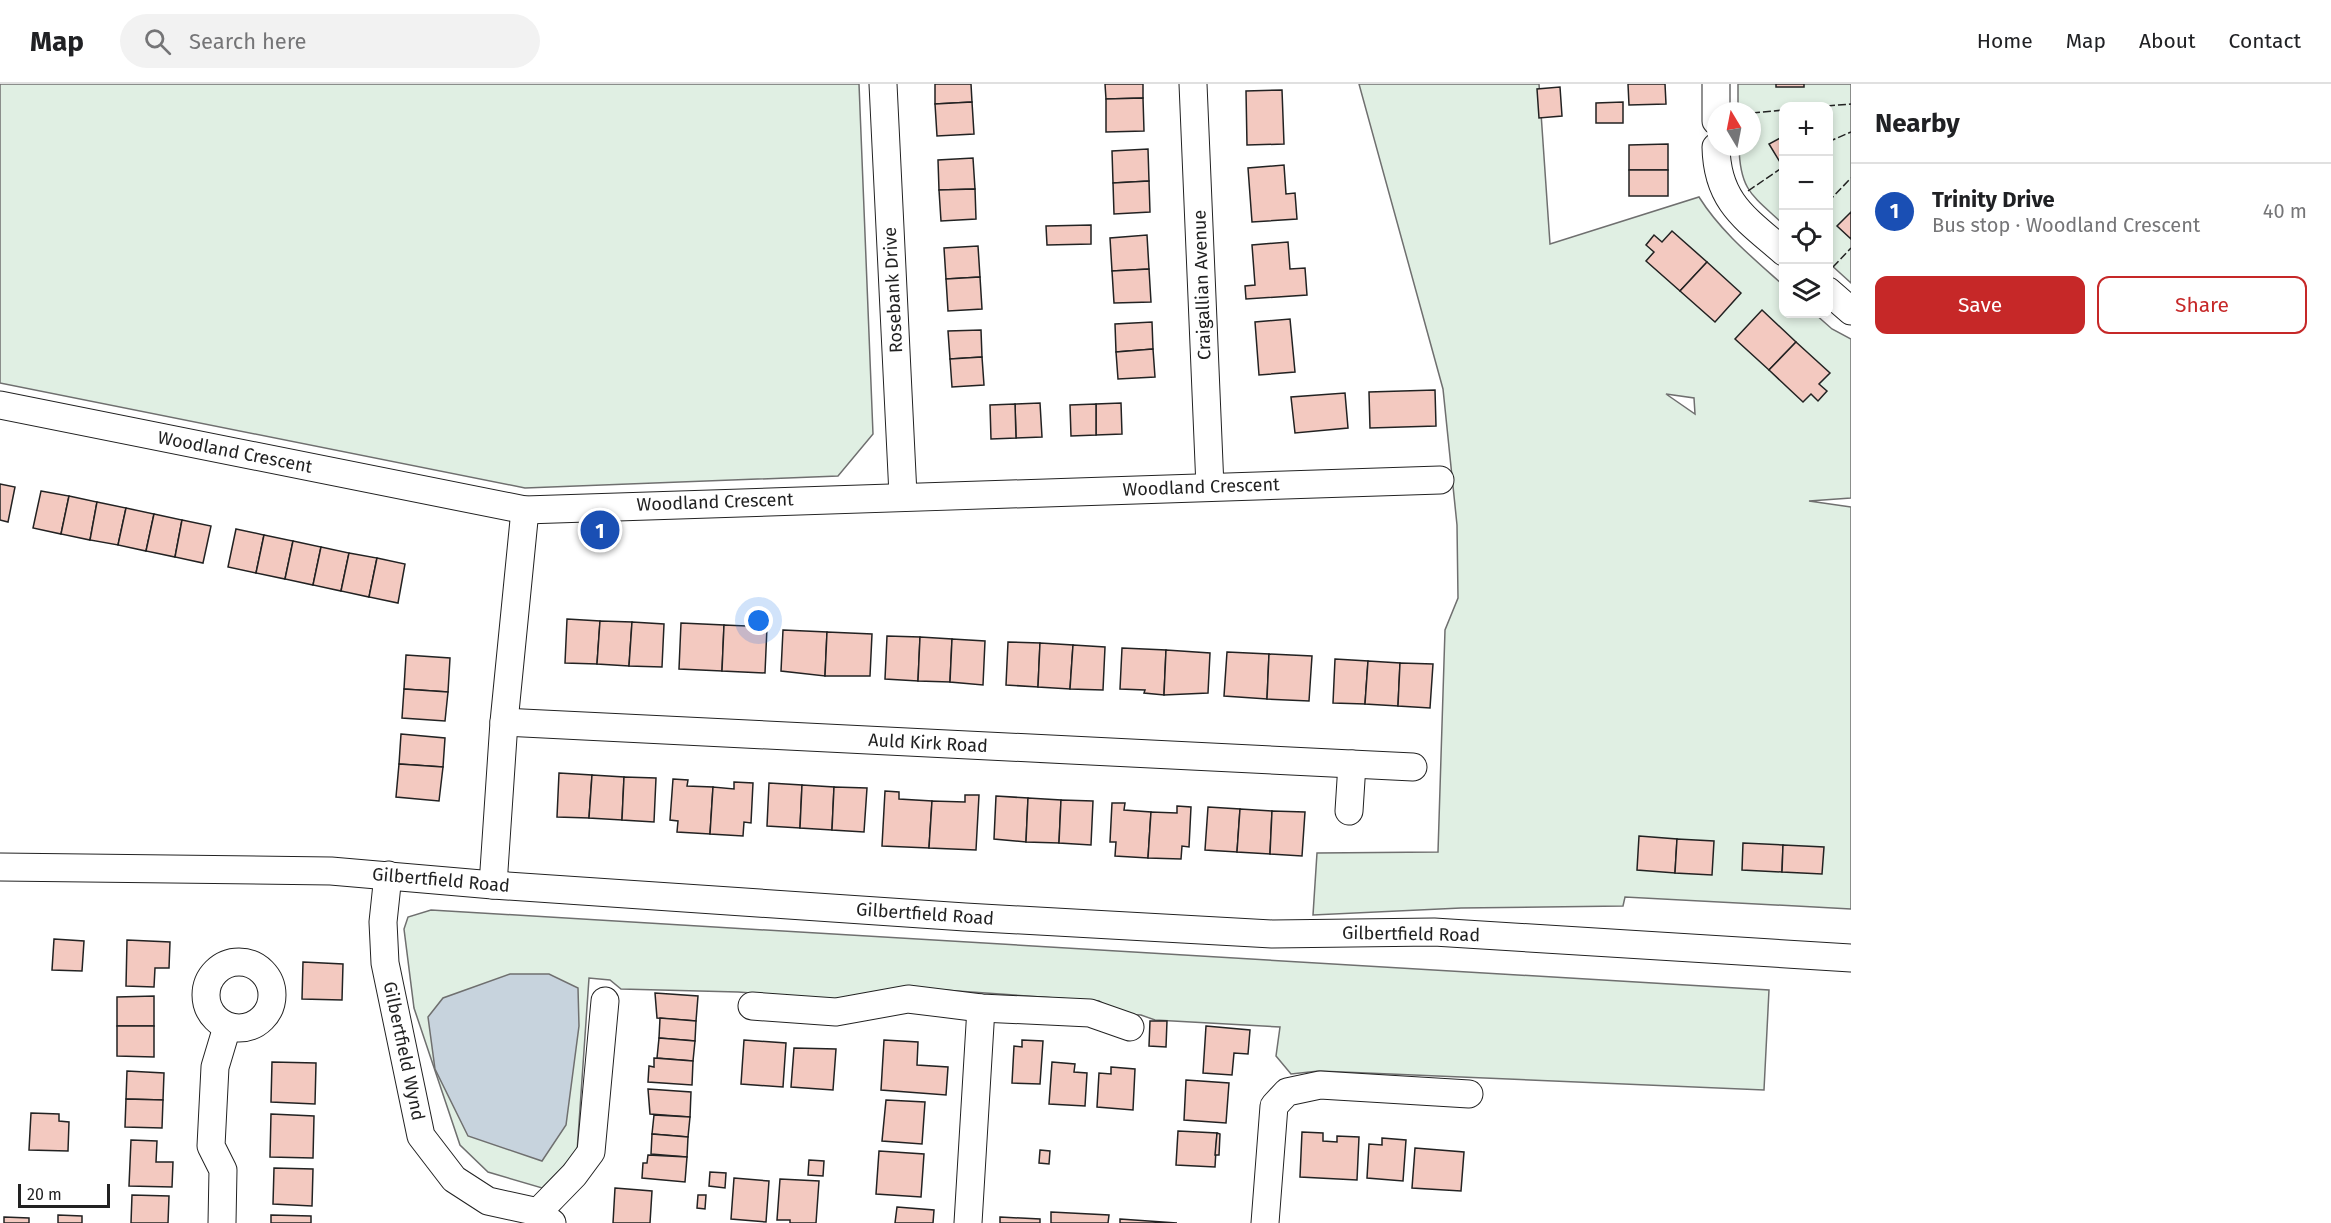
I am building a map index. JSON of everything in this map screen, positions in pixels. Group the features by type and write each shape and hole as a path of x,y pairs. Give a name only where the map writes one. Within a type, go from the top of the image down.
{"street":[{"name":"Rosebank Drive","path":"882,84 903,495"},
{"name":"Craigallian Avenue","path":"1193,84 1210,487"},
{"path":"1716,84 1716,102"},
{"path":"1717,156 1720,183 1733,207 1779,248"},
{"path":"1833,295 1851,311"},
{"name":"Woodland Crescent","path":"0,405 525,510 903,495 1440,480"},
{"path":"493,885 504,722 525,510"},
{"name":"Auld Kirk Road","path":"504,722 1413,767"},
{"path":"1349,811 1352,764"},
{"name":"Gilbertfield Road","path":"0,867 332,871 388,874 493,885 1272,934 1434,932 1851,958"},
{"name":"Gilbertfield Wynd","path":"388,874 383,922 385,963 422,1136 454,1179 488,1201 545,1217"},
{"path":"752,1006 836,1012 908,999 981,1008 1090,1013 1130,1027"},
{"path":"545,1217 591,1152 605,1001"},
{"path":"968,1223 981,1008"},
{"path":"222,1223 223,1170 211,1146 214,1067 227,1027"},
{"path":"1265,1223 1274,1106 1287,1092 1320,1085 1468,1094"}],"green space":[{"path":"0,84 859,84 873,434 838,476 525,488 0,383"},
{"path":"1359,84 1539,84 1550,244 1699,197 1727,233 1779,281 1779,318 1820,318 1832,329 1851,339 1851,498 1809,501 1851,507 1851,909 1625,897 1623,906 1461,908 1313,915 1317,853 1438,852 1445,630 1458,598 1457,525 1443,389","holes":["1666,394 1694,398 1695,414"]},
{"path":"1738,84 1851,84 1851,283 1833,267 1833,102 1779,102 1779,220 1750,191 1745,183 1740,162 1740,156 1761,156 1761,102 1738,102"},
{"path":"431,910 1769,990 1764,1090 1319,1071 1291,1074 1276,1056 1280,1027 1155,1020 1141,1015 1119,1014 1099,1001 914,988 854,1001 738,992 621,989 610,980 589,978 577,1152 542,1188 488,1172 460,1145 414,1008 404,929 408,917"}],"shaded area":[{"path":"510,974 549,974 578,988 579,1026 566,1125 542,1161 468,1136 435,1069 428,1017 443,998"}],"building":[{"path":"935,84 971,84 972,102 935,104"},
{"path":"1105,84 1143,84 1143,98 1106,99"},
{"path":"1628,84 1665,84 1666,104 1629,105"},
{"path":"1776,84 1804,84 1804,87 1776,87"},
{"path":"1560,87 1562,116 1539,118 1537,89"},
{"path":"1282,90 1284,144 1247,145 1246,91"},
{"path":"1143,98 1144,131 1106,132 1106,99"},
{"path":"972,102 974,134 937,136 935,104"},
{"path":"1623,102 1623,123 1596,123 1596,103"},
{"path":"1779,139 1779,160 1769,144"},
{"path":"1668,144 1668,170 1629,170 1629,145"},
{"path":"1148,149 1149,181 1113,183 1112,151"},
{"path":"973,158 975,189 939,190 938,160"},
{"path":"1284,165 1286,194 1295,193 1297,219 1252,222 1248,168"},
{"path":"1629,170 1668,170 1668,196 1629,196"},
{"path":"1149,181 1150,212 1114,214 1113,183"},
{"path":"975,189 976,219 941,221 939,190"},
{"path":"1851,212 1851,239 1837,226"},
{"path":"1091,225 1091,244 1047,245 1046,226"},
{"path":"1672,231 1707,262 1680,291 1646,261 1654,252 1646,245 1654,235 1662,242"},
{"path":"1147,235 1149,269 1112,271 1110,238"},
{"path":"1288,242 1290,269 1305,268 1307,295 1246,299 1245,286 1255,285 1252,245"},
{"path":"978,246 980,277 946,279 944,248"},
{"path":"1707,262 1741,293 1715,322 1680,291"},
{"path":"1149,269 1151,302 1114,303 1112,271"},
{"path":"980,277 982,309 948,311 946,279"},
{"path":"1762,310 1796,342 1769,370 1735,339"},
{"path":"1290,319 1295,372 1259,375 1255,322"},
{"path":"1152,322 1153,349 1116,352 1115,324"},
{"path":"981,330 982,357 950,359 948,331"},
{"path":"1796,342 1830,373 1819,384 1827,391 1818,401 1811,394 1803,402 1769,370"},
{"path":"1153,349 1155,377 1118,379 1116,352"},
{"path":"982,357 984,385 952,387 950,359"},
{"path":"1435,390 1436,426 1370,428 1369,392"},
{"path":"1345,393 1348,428 1295,433 1291,397"},
{"path":"1040,403 1042,437 1016,438 1015,404"},
{"path":"1121,403 1122,434 1096,435 1096,404"},
{"path":"1015,404 1016,438 991,439 990,405"},
{"path":"1096,404 1096,435 1071,436 1070,405"},
{"path":"0,484 15,487 8,522 0,520"},
{"path":"41,491 69,496 61,534 33,528"},
{"path":"69,496 97,502 90,540 61,534"},
{"path":"97,502 126,508 118,545 90,540"},
{"path":"126,508 154,514 146,551 118,545"},
{"path":"154,514 182,520 175,557 146,551"},
{"path":"182,520 211,526 203,563 175,557"},
{"path":"236,529 264,535 256,573 228,567"},
{"path":"264,535 293,541 285,579 256,573"},
{"path":"293,541 321,547 313,585 285,579"},
{"path":"321,547 349,553 341,591 313,585"},
{"path":"349,553 377,558 369,597 341,591"},
{"path":"377,558 405,564 398,603 369,597"},
{"path":"567,619 600,621 597,664 565,663"},
{"path":"600,621 632,622 629,666 597,664"},
{"path":"632,622 664,624 662,667 629,666"},
{"path":"681,623 724,625 722,671 679,669"},
{"path":"724,625 767,627 765,673 722,671"},
{"path":"783,630 827,632 825,676 781,671"},
{"path":"827,632 872,634 870,676 825,676"},
{"path":"887,636 920,637 918,681 885,679"},
{"path":"920,637 952,639 950,682 918,681"},
{"path":"952,639 985,641 983,685 950,682"},
{"path":"1008,642 1040,643 1038,687 1006,685"},
{"path":"1040,643 1073,645 1070,689 1038,687"},
{"path":"1073,645 1105,647 1103,690 1070,689"},
{"path":"1122,648 1166,650 1164,695 1144,693 1145,690 1120,689"},
{"path":"1166,650 1210,653 1208,693 1164,695"},
{"path":"1227,652 1269,654 1267,699 1224,696"},
{"path":"1269,654 1312,656 1309,701 1267,699"},
{"path":"406,655 450,658 448,692 404,689"},
{"path":"1335,659 1368,661 1365,704 1333,703"},
{"path":"1368,661 1400,663 1398,706 1365,704"},
{"path":"1400,663 1433,664 1430,708 1398,706"},
{"path":"404,689 448,692 445,721 402,718"},
{"path":"401,734 445,738 443,767 399,764"},
{"path":"399,764 443,767 439,801 396,797"},
{"path":"559,773 592,775 589,818 557,817"},
{"path":"592,775 624,777 622,820 589,818"},
{"path":"624,777 656,778 654,822 622,820"},
{"path":"673,779 688,780 687,786 713,787 710,834 677,832 678,821 670,820"},
{"path":"734,782 753,783 751,823 744,822 743,836 710,834 713,787 734,789"},
{"path":"769,783 802,785 800,828 767,826"},
{"path":"802,785 834,787 832,830 800,828"},
{"path":"834,787 867,788 864,832 832,830"},
{"path":"885,791 899,792 899,799 932,801 929,848 882,846"},
{"path":"965,795 979,795 976,850 929,848 932,801 965,802"},
{"path":"996,796 1028,798 1026,842 994,839"},
{"path":"1028,798 1061,800 1059,843 1026,842"},
{"path":"1061,800 1093,801 1091,845 1059,843"},
{"path":"1112,803 1125,803 1124,810 1151,812 1148,858 1115,856 1116,842 1110,842"},
{"path":"1177,806 1191,807 1189,847 1182,846 1181,859 1148,858 1151,812 1177,813"},
{"path":"1208,807 1240,809 1237,852 1205,850"},
{"path":"1240,809 1272,811 1270,854 1237,852"},
{"path":"1272,811 1305,812 1302,856 1270,854"},
{"path":"1639,836 1677,839 1675,873 1637,870"},
{"path":"1677,839 1714,841 1712,875 1675,873"},
{"path":"1743,843 1783,845 1782,872 1742,870"},
{"path":"1783,845 1824,847 1822,874 1782,872"},
{"path":"54,939 84,941 82,971 52,970"},
{"path":"127,940 170,942 169,968 155,968 154,987 126,986"},
{"path":"303,962 343,964 342,1000 302,999"},
{"path":"655,993 698,996 696,1021 657,1018"},
{"path":"154,996 154,1026 117,1026 117,997"},
{"path":"660,1018 696,1021 695,1041 659,1038"},
{"path":"1150,1021 1167,1021 1166,1047 1149,1046"},
{"path":"117,1026 154,1026 154,1057 117,1056"},
{"path":"1206,1026 1250,1030 1248,1054 1234,1053 1232,1075 1203,1073"},
{"path":"659,1038 695,1041 693,1061 657,1058"},
{"path":"744,1040 786,1043 783,1087 741,1084"},
{"path":"884,1040 918,1042 917,1065 948,1067 946,1095 881,1090"},
{"path":"1022,1040 1043,1041 1040,1084 1012,1083 1014,1046 1022,1047"},
{"path":"794,1048 836,1049 833,1090 791,1087"},
{"path":"654,1058 693,1061 692,1085 648,1082 649,1066 654,1067"},
{"path":"272,1062 316,1063 315,1104 271,1102"},
{"path":"1052,1062 1075,1064 1074,1072 1087,1073 1085,1106 1049,1104"},
{"path":"1111,1067 1135,1069 1133,1110 1097,1107 1099,1073 1111,1074"},
{"path":"127,1071 164,1073 163,1100 126,1099"},
{"path":"1186,1080 1229,1083 1226,1123 1184,1120"},
{"path":"648,1089 691,1092 690,1117 650,1114"},
{"path":"126,1099 163,1100 162,1128 125,1127"},
{"path":"886,1100 925,1102 922,1144 882,1141"},
{"path":"31,1113 59,1114 59,1121 69,1122 68,1151 29,1150"},
{"path":"271,1114 314,1116 313,1158 270,1157"},
{"path":"654,1115 690,1117 688,1137 652,1134"},
{"path":"1178,1131 1217,1133 1215,1167 1176,1165"},
{"path":"1302,1132 1323,1133 1323,1141 1337,1142 1337,1136 1359,1137 1357,1180 1300,1177"},
{"path":"1217,1133 1220,1134 1219,1155 1215,1155"},
{"path":"652,1134 688,1137 687,1157 651,1154"},
{"path":"1382,1138 1406,1140 1403,1181 1367,1178 1369,1144 1382,1145"},
{"path":"131,1140 157,1141 156,1162 173,1162 172,1187 129,1186"},
{"path":"1415,1148 1464,1152 1461,1191 1412,1188"},
{"path":"1040,1150 1050,1151 1049,1164 1039,1163"},
{"path":"879,1151 924,1154 921,1197 876,1194"},
{"path":"648,1155 687,1157 685,1182 642,1178 643,1163 647,1163"},
{"path":"809,1160 824,1161 823,1176 808,1175"},
{"path":"274,1168 313,1169 312,1206 273,1204"},
{"path":"710,1172 726,1173 725,1188 709,1186"},
{"path":"734,1178 769,1181 766,1222 731,1219"},
{"path":"780,1179 819,1181 816,1223 790,1223 790,1220 777,1220"},
{"path":"615,1188 652,1191 650,1223 613,1223"},
{"path":"132,1195 169,1196 168,1223 131,1223"},
{"path":"698,1195 706,1195 705,1209 697,1208"},
{"path":"897,1207 934,1210 933,1223 895,1223"},
{"path":"1051,1212 1109,1215 1108,1223 1051,1223"},
{"path":"58,1215 82,1216 82,1223 58,1223"},
{"path":"271,1215 311,1216 311,1223 271,1223"},
{"path":"4,1217 29,1218 29,1223 4,1223"},
{"path":"1000,1217 1040,1219 1040,1223 1000,1223"},
{"path":"1120,1219 1177,1223 1120,1223"}],"fence":[{"path":"1833,106 1851,104"},
{"path":"1761,112 1779,110"},
{"path":"1833,140 1851,132"},
{"path":"1748,191 1779,170"},
{"path":"1833,197 1851,178"},
{"path":"1833,267 1851,248"}],"place":[{"name":"Trinity Drive","path":"600,530"}]}
